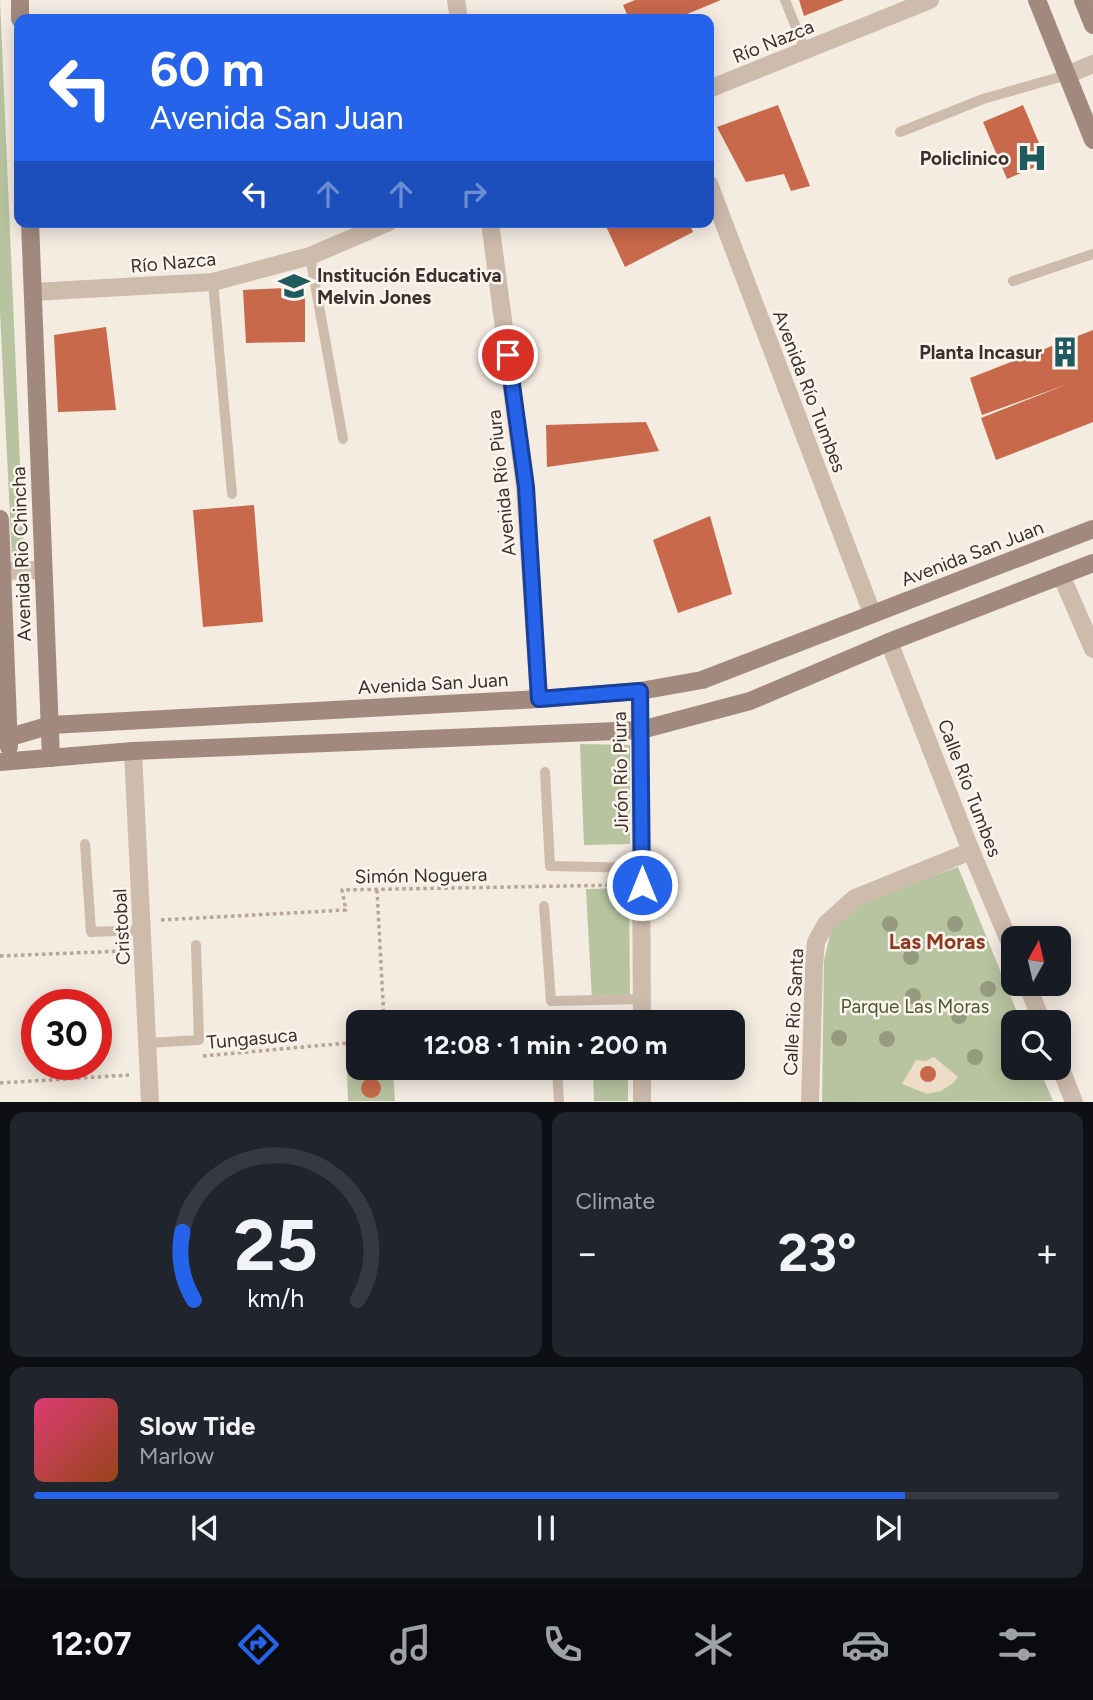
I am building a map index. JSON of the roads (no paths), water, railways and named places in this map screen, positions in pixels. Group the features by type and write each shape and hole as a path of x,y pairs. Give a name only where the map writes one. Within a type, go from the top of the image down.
{"street":[{"name":"Río Nazca","path":"714,87 930,0"},
{"path":"1037,0 1093,140"},
{"path":"1083,0 1093,25"},
{"path":"1067,75 1093,64"},
{"name":"Avenida Río Tumbes","path":"714,197 872,613"},
{"name":"Avenida Rio Chincha","path":"30,228 41,570 51,758"},
{"name":"Río Nazca","path":"33,292 213,282 310,256 375,228"},
{"name":"Avenida Río Piura","path":"491,228 526,487 539,699"},
{"name":"Avenida Rio Chincha","path":"0,519 5,761"},
{"name":"Avenida San Juan","path":"5,739 51,725 539,699 640,691 702,680 1093,530"},
{"path":"5,761 133,751 641,730 750,701 890,642 1093,563"},
{"path":"1,571 41,570"},
{"path":"1061,575 1093,649"},
{"name":"Calle Río Tumbes","path":"890,642 1003,926"},
{"name":"Jirón Río Piura","path":"640,691 642,1010"},
{"name":"Cristobal","path":"133,751 150,1101"},
{"name":"Calle Rio Santa","path":"810,1101 815,953 816,942 826,924 855,898 971,851"},
{"path":"642,1080 642,1101"},
{"path":"1065,1080 1074,1101"}],"lane":[{"path":"785,0 805,50"},
{"path":"900,132 983,99 1067,75"},
{"path":"1013,281 1093,254"},
{"path":"310,256 343,439"},
{"path":"213,282 232,494"},
{"path":"545,772 550,866 642,876"},
{"path":"85,844 91,932 142,926"},
{"path":"544,906 551,1001 642,999"},
{"path":"147,1043 199,1040 196,946"},
{"path":"558,1080 559,1101"}],"place":[{"name":"Policlinico","path":"1032,158"},
{"name":"Institución Educativa Melvin Jones","path":"294,286"},
{"name":"Planta Incasur","path":"1065,352"}],"district":[{"name":"Las Moras","path":"937,942"}],"park label":[{"name":"Parque Las Moras","path":"915,1006"}]}
